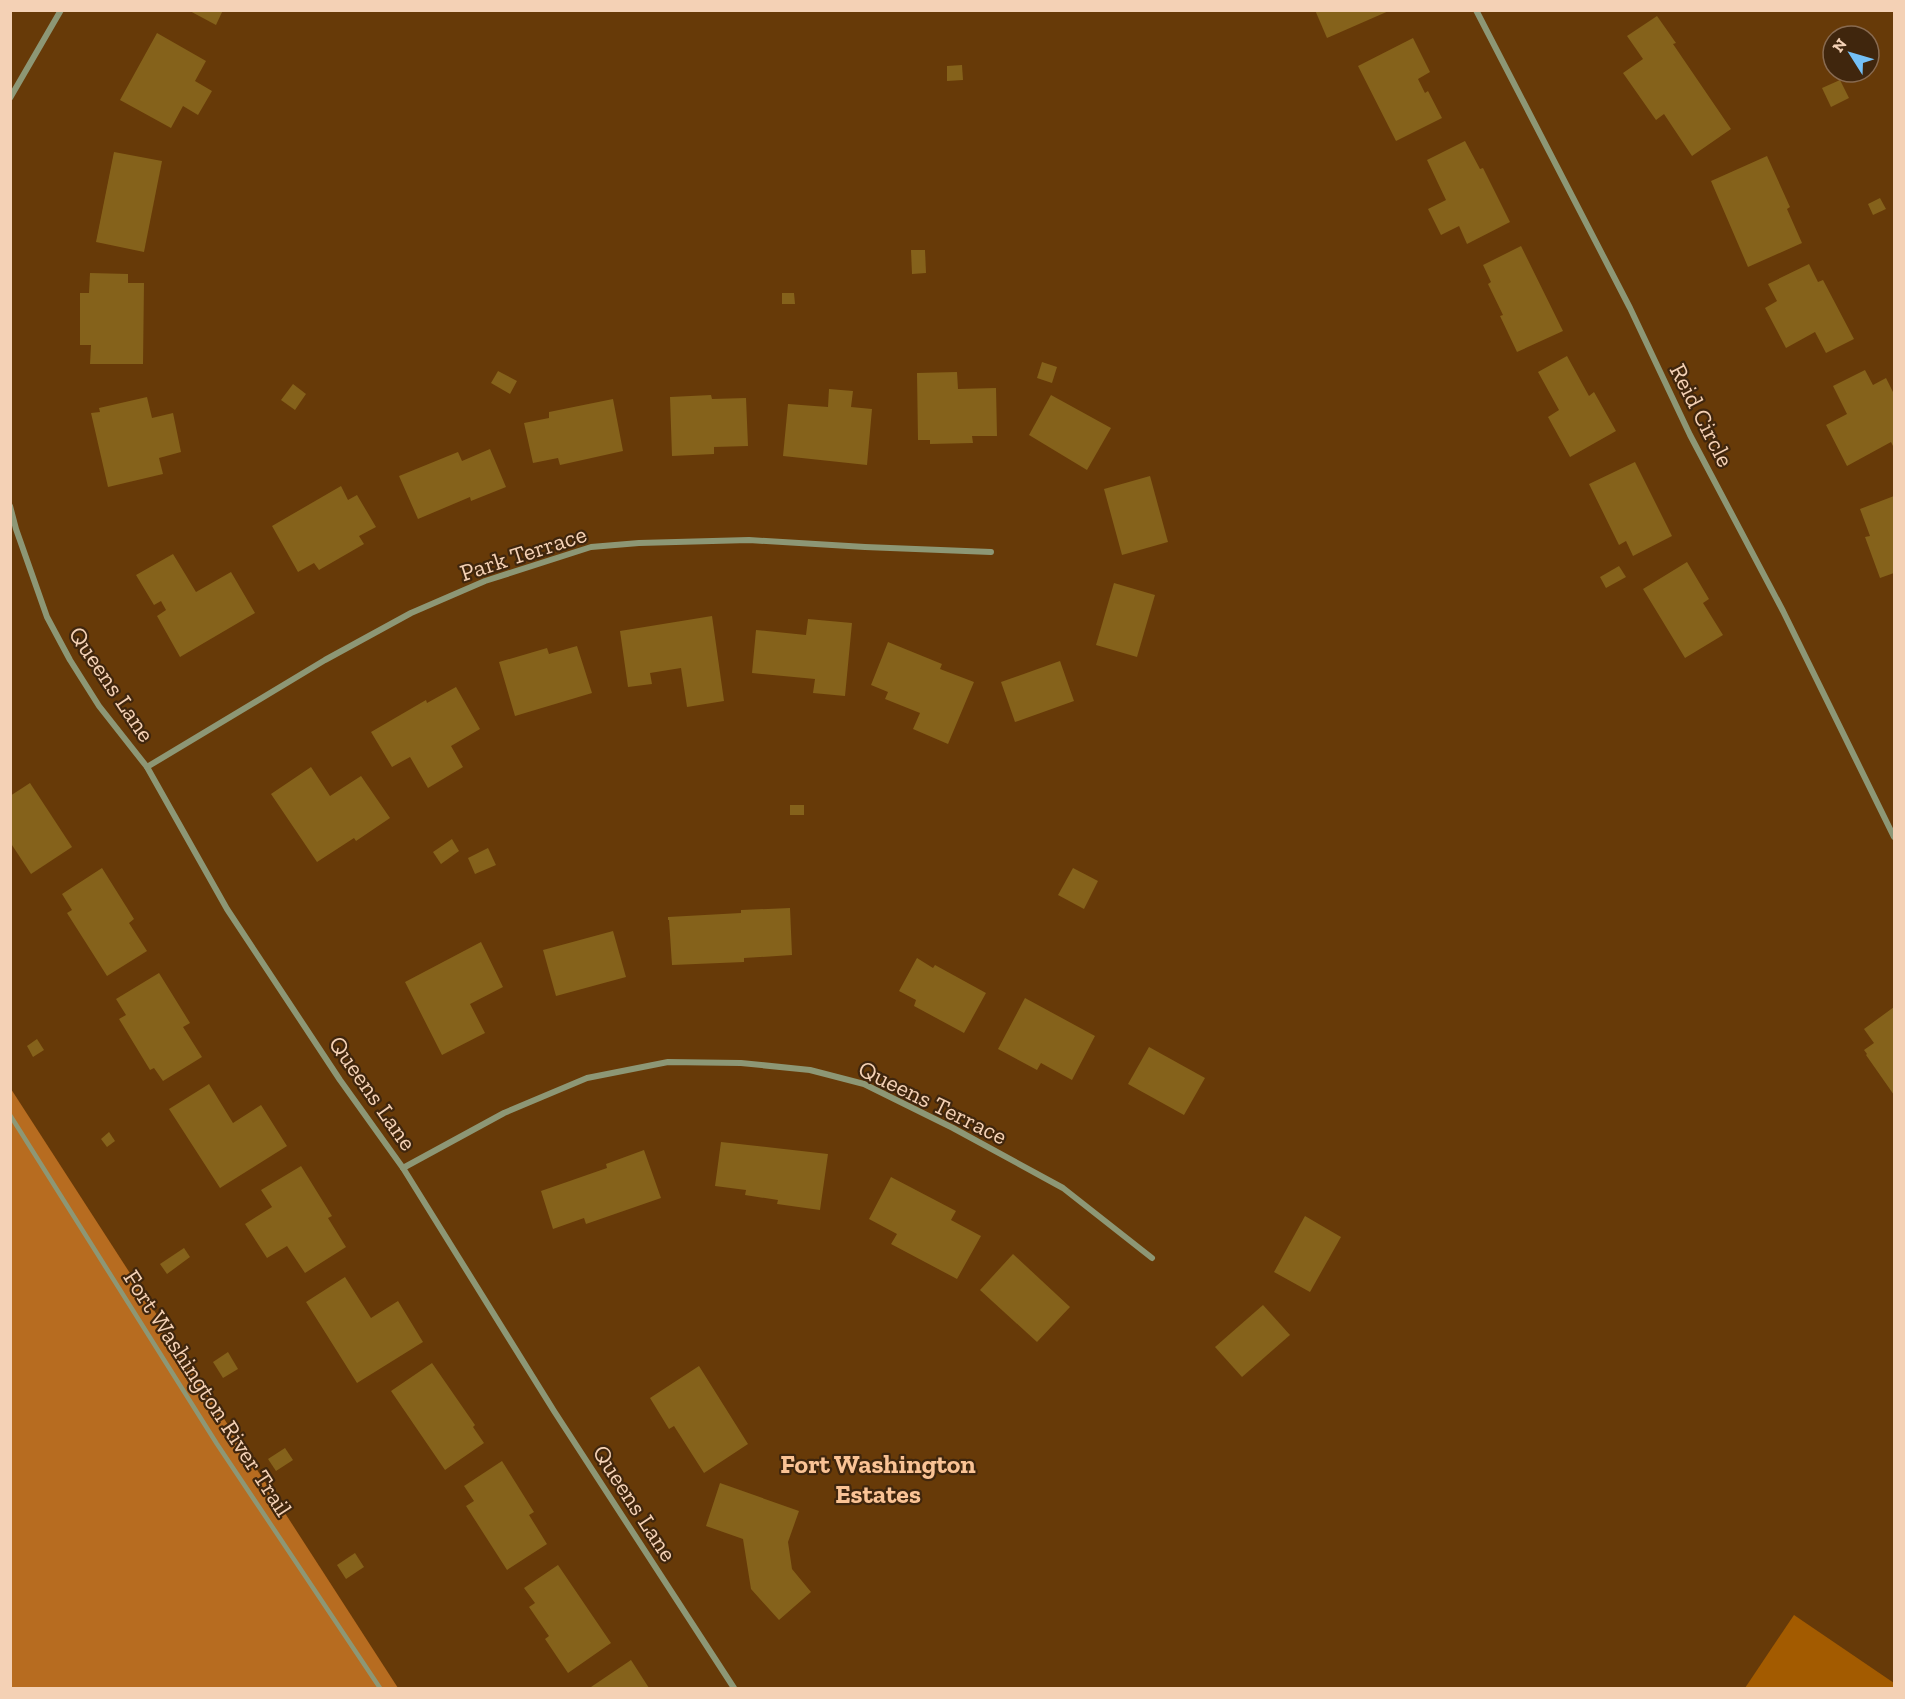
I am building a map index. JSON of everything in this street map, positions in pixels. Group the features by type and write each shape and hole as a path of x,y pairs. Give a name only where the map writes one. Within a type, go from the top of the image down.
{"street":[{"path":"10,98 61,10"},
{"name":"Reid Circle","path":"1476,10 1630,308 1690,435 1784,611 1894,837"},
{"name":"Queens Lane","path":"10,506 47,617 70,660 99,706 147,767 227,909 340,1080 403,1168 554,1411 734,1689"},
{"name":"Park Terrace","path":"147,767 325,660 411,613 485,581 591,547 639,543 749,540 991,552"},
{"name":"Queens Terrace","path":"403,1168 504,1113 587,1078 668,1062 741,1063 810,1070 864,1084 953,1128 1063,1188 1152,1258"}],"lane":[{"name":"Fort Washington River Trail","path":"10,1115 217,1444 380,1689"}],"shaded area":[{"path":"11,1089 398,1688 11,1688"},
{"path":"1794,1615 1894,1683 1894,1688 1745,1688"}],"building":[{"path":"188,10 223,10 216,25"},
{"path":"1315,10 1391,10 1327,38"},
{"path":"1657,16 1676,43 1673,44 1731,129 1692,156 1664,114 1656,120 1623,73 1643,59 1627,36"},
{"path":"157,33 206,61 195,81 212,91 198,115 183,106 171,128 120,100"},
{"path":"1413,38 1430,72 1418,79 1425,93 1428,91 1442,118 1396,141 1358,66"},
{"path":"962,65 963,80 947,81 947,66"},
{"path":"1831,84 1842,84 1849,98 1831,107 1822,88"},
{"path":"1465,141 1480,169 1483,168 1510,222 1467,244 1459,226 1441,235 1428,209 1446,200 1427,160"},
{"path":"114,152 162,161 144,252 96,242"},
{"path":"1767,156 1790,207 1787,209 1802,243 1748,267 1711,181"},
{"path":"1880,198 1886,209 1873,215 1868,204"},
{"path":"1521,246 1563,331 1517,352 1500,316 1503,315 1488,284 1491,282 1483,265"},
{"path":"911,250 925,250 926,273 912,274"},
{"path":"1809,264 1818,282 1823,280 1854,339 1826,353 1815,332 1786,348 1765,308 1777,301 1768,284"},
{"path":"90,273 128,274 128,283 144,283 143,364 90,364 91,345 80,345 80,293 89,293"},
{"path":"782,293 794,293 795,304 782,304"},
{"path":"1567,356 1589,396 1594,392 1616,431 1570,457 1548,417 1559,410 1538,372"},
{"path":"1042,362 1057,367 1052,383 1037,378"},
{"path":"1865,370 1873,385 1886,378 1894,394 1894,448 1891,442 1847,466 1826,425 1847,414 1833,386"},
{"path":"498,371 517,381 510,394 491,383"},
{"path":"957,372 958,389 996,388 997,436 972,436 973,443 930,444 930,440 918,440 917,373"},
{"path":"293,384 306,394 295,410 281,400"},
{"path":"829,389 853,391 851,407 872,409 867,465 783,456 788,404 828,407"},
{"path":"711,395 712,399 746,398 748,446 714,447 714,454 672,456 670,397"},
{"path":"1051,395 1111,428 1087,470 1029,435"},
{"path":"147,397 152,418 173,413 181,452 159,458 163,474 108,487 91,413 100,412 99,408"},
{"path":"613,399 623,451 560,465 558,458 533,463 524,423 549,418 549,412"},
{"path":"490,449 506,487 471,501 470,497 418,519 399,476 458,452 462,461"},
{"path":"1635,462 1672,536 1633,556 1626,541 1619,545 1589,484"},
{"path":"1150,476 1168,542 1122,555 1104,489"},
{"path":"341,486 348,500 357,495 376,527 359,536 364,544 319,570 314,563 298,572 272,526"},
{"path":"1894,496 1894,573 1880,578 1865,537 1870,536 1860,509"},
{"path":"173,554 196,592 231,572 255,613 180,657 157,616 166,610 161,601 154,605 136,575"},
{"path":"1687,562 1709,599 1703,603 1723,635 1685,658 1643,589"},
{"path":"1619,566 1626,577 1606,588 1600,577"},
{"path":"1114,583 1155,595 1137,657 1096,645"},
{"path":"712,616 724,701 687,707 681,668 650,673 652,684 628,687 620,631"},
{"path":"808,619 852,623 845,696 813,693 815,679 752,673 756,630 806,635"},
{"path":"888,642 942,664 940,669 974,682 948,744 913,729 920,713 885,699 888,692 871,685"},
{"path":"577,646 592,693 515,716 499,662 547,648 549,654"},
{"path":"1060,661 1074,701 1015,722 1001,682"},
{"path":"456,687 480,729 451,746 463,767 428,788 410,757 392,767 371,732 426,700 427,703"},
{"path":"311,767 330,796 361,776 390,818 356,841 354,838 317,862 271,794"},
{"path":"30,783 72,847 31,874 10,842 10,796"},
{"path":"790,805 804,805 804,815 790,815"},
{"path":"452,839 459,851 441,864 433,852"},
{"path":"488,848 496,865 475,874 468,858"},
{"path":"102,868 134,919 129,923 147,951 107,976 67,913 72,910 62,894"},
{"path":"1073,868 1098,881 1084,909 1058,895"},
{"path":"790,908 792,955 744,958 744,962 672,965 668,917"},
{"path":"613,931 626,977 556,996 543,950"},
{"path":"481,942 503,987 470,1004 485,1033 442,1055 405,982"},
{"path":"917,958 933,968 935,965 986,993 964,1033 914,1006 916,1000 899,991"},
{"path":"159,973 190,1023 183,1027 202,1057 163,1081 154,1068 150,1070 119,1019 126,1015 116,999"},
{"path":"1025,998 1095,1036 1072,1080 1041,1063 1037,1070 998,1049"},
{"path":"1894,1007 1894,1095 1866,1055 1864,1050 1874,1043 1864,1029"},
{"path":"37,1039 44,1050 33,1057 27,1046"},
{"path":"1149,1047 1205,1078 1184,1115 1128,1084"},
{"path":"209,1084 233,1123 261,1105 287,1146 220,1188 169,1109"},
{"path":"109,1132 115,1141 107,1147 101,1139"},
{"path":"721,1142 828,1154 820,1210 777,1204 778,1200 745,1195 746,1190 715,1186"},
{"path":"644,1150 661,1198 586,1224 584,1218 553,1229 541,1191 607,1168 606,1164"},
{"path":"301,1166 332,1216 328,1218 346,1247 305,1273 287,1246 267,1258 245,1224 272,1207 261,1190"},
{"path":"891,1177 956,1211 951,1220 981,1236 957,1279 891,1244 897,1234 869,1219"},
{"path":"1305,1216 1341,1237 1310,1292 1274,1272"},
{"path":"184,1248 190,1257 167,1274 160,1264"},
{"path":"1013,1254 1070,1307 1037,1342 980,1290"},
{"path":"345,1277 371,1318 398,1301 423,1342 357,1383 306,1302"},
{"path":"1263,1305 1290,1335 1242,1377 1215,1347"},
{"path":"228,1352 238,1369 223,1378 213,1362"},
{"path":"432,1363 475,1425 473,1427 484,1443 445,1470 391,1391"},
{"path":"699,1366 748,1444 704,1473 674,1426 669,1429 650,1398"},
{"path":"285,1448 293,1460 276,1471 268,1459"},
{"path":"502,1461 534,1512 529,1515 547,1544 507,1570 466,1506 474,1501 464,1486"},
{"path":"720,1483 799,1511 788,1542 792,1569 811,1592 779,1620 751,1589 743,1539 706,1526"},
{"path":"355,1553 364,1567 346,1579 337,1565"},
{"path":"558,1565 611,1643 568,1673 545,1639 549,1636 529,1607 535,1603 524,1588"},
{"path":"631,1660 649,1688 591,1687"}],"district":[{"name":"Fort Washington Estates","path":"878,1479"}]}
